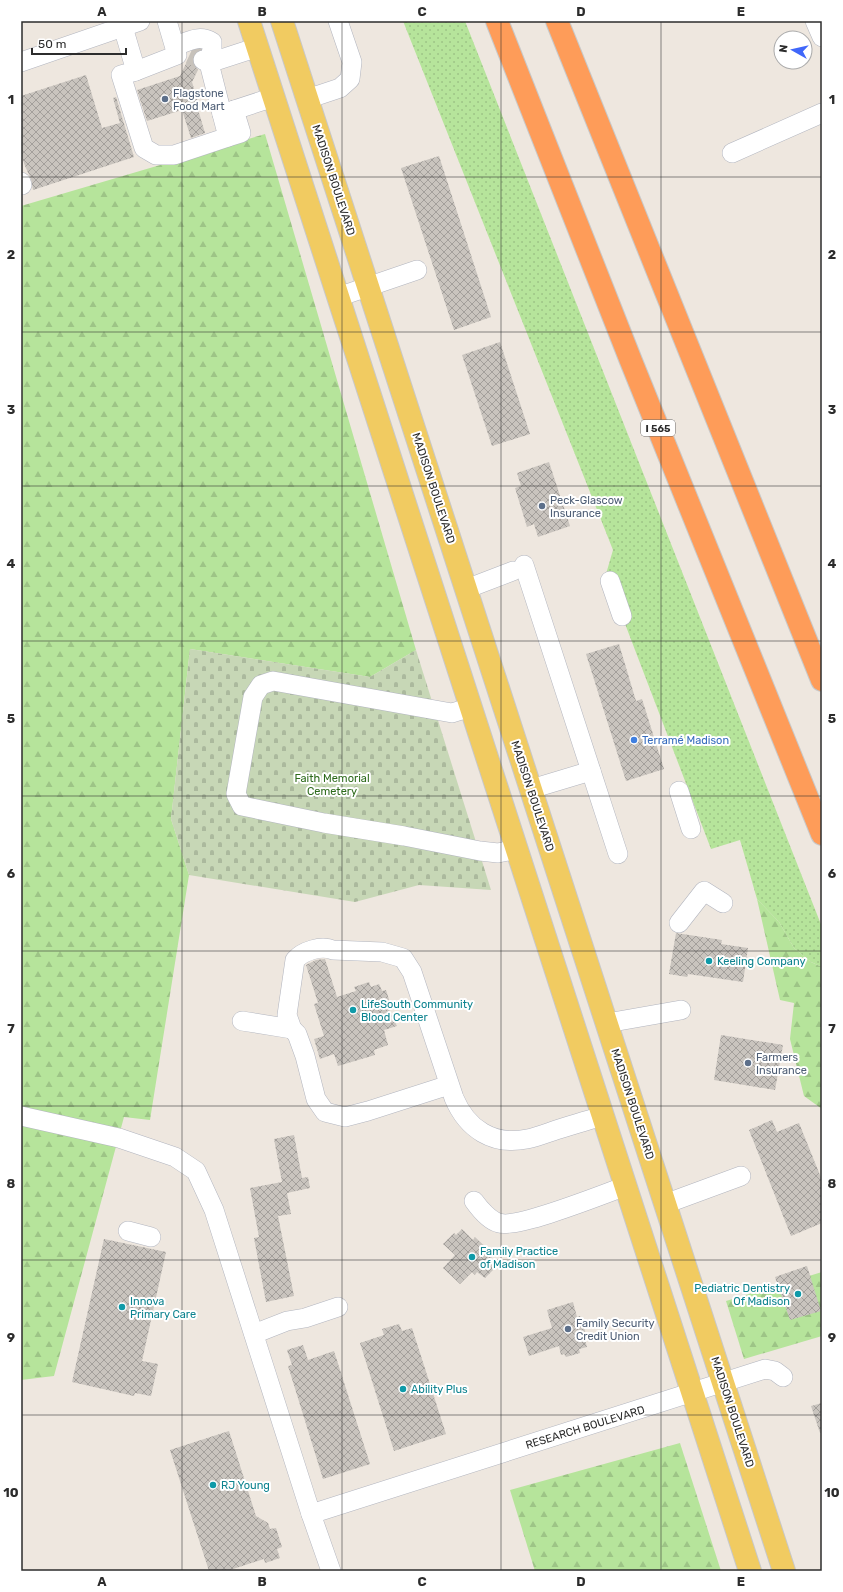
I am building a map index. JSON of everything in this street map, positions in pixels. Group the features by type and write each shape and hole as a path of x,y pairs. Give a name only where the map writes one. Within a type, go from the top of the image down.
{"highway":[{"name":"I 565","path":"496,21 631,361 822,834"},
{"path":"558,21 822,680"}],"main road":[{"path":"249,21 750,1571"},
{"name":"MADISON BOULEVARD","path":"282,21 784,1571"},
{"path":"539,918 569,907"}],"street":[{"path":"167,21 194,61 228,112 228,137 174,155 156,155 144,148 121,75 136,71 194,61 258,47"},
{"path":"307,99 340,88 350,79 352,62 338,21"},
{"path":"816,21 822,37"},
{"path":"21,62 132,24 136,71"},
{"path":"228,112 274,97"},
{"path":"732,153 822,113"},
{"path":"338,297 417,270"},
{"path":"466,589 519,568 591,771 618,854"},
{"path":"610,581 622,616"},
{"path":"471,707 452,713 273,681 261,685 253,698 236,794 242,806 309,820 404,836 480,851 498,852 517,849"},
{"path":"531,789 591,771"},
{"path":"679,792 691,829"},
{"path":"679,923 704,890 723,903"},
{"path":"449,1085 345,1117 325,1112 316,1099 305,1056 297,1034 292,1029 287,1016 295,960 300,954 326,947 333,950 382,952 403,958 412,972 449,1085 460,1112 469,1123 480,1132 496,1138 513,1140 527,1139 603,1116"},
{"path":"607,1023 681,1010"},
{"path":"242,1021 292,1029"},
{"path":"21,1116 119,1138 175,1157 196,1171 214,1210 311,1514 331,1571"},
{"path":"665,1204 741,1176"},
{"path":"474,1201 479,1209 498,1223 511,1224 546,1214 626,1186"},
{"path":"128,1231 151,1237"},
{"path":"254,1334 287,1321 304,1318 338,1307"},
{"name":"RESEARCH BOULEVARD","path":"311,1514 765,1369 775,1371 783,1377"}],"green space":[{"path":"403,21 465,21 822,927 822,967 811,962 794,948 779,922 757,899 740,840 711,849 606,574 613,550"},
{"path":"265,134 416,650 370,677 190,649 171,819 189,875 150,1120 124,1117 54,1376 21,1380 21,206"},
{"name":"Faith Memorial Cemetery","path":"190,649 370,677 416,650 491,890 419,885 355,902 189,875 171,819"},
{"path":"757,899 779,922 794,948 811,962 822,967 822,1109 804,1096 790,1039 794,1003 780,1000"},
{"path":"822,1272 822,1336 744,1359 726,1301"},
{"path":"680,1443 721,1571 535,1571 510,1490"}],"building":[{"name":"Flagstone Food Mart","path":"200,50 193,55 192,61 198,70 192,82 205,133 191,138 182,110 147,121 137,90 180,76 192,51"},
{"path":"86,75 102,128 120,123 113,98 116,97 134,157 33,190 31,179 21,154 21,96"},
{"path":"439,156 491,317 454,330 401,168"},
{"path":"500,342 530,434 492,446 462,355"},
{"name":"Peck-Glascow Insurance","path":"549,462 570,526 538,537 534,524 527,527 515,488 521,486 517,473"},
{"path":"619,644 636,701 642,699 664,769 626,781 586,654"},
{"name":"Keeling Company","path":"676,933 722,940 721,944 748,948 743,982 688,974 687,977 669,974"},
{"name":"LifeSouth Community Blood Center","path":"325,959 337,997 356,991 354,987 369,982 371,987 379,984 382,991 386,990 392,1009 389,1010 397,1026 384,1030 388,1045 374,1050 375,1055 338,1066 334,1054 320,1059 314,1039 324,1036 314,1004 318,1003 306,965 316,960"},
{"name":"Farmers Insurance","path":"721,1035 783,1045 775,1090 714,1080"},
{"path":"772,1120 777,1132 799,1123 822,1180 822,1223 791,1236 749,1130"},
{"path":"294,1135 302,1178 308,1177 310,1188 287,1193 291,1214 278,1216 294,1296 266,1302 254,1238 259,1237 250,1188 282,1182 274,1139"},
{"name":"Family Practice of Madison","path":"462,1229 473,1240 475,1237 494,1255 490,1259 497,1266 485,1278 477,1272 475,1275 472,1272 460,1284 443,1268 455,1255 443,1244 454,1233 456,1235"},
{"name":"Innova Primary Care","path":"104,1239 166,1252 142,1361 158,1364 151,1396 135,1393 134,1396 72,1382"},
{"name":"Pediatric Dentistry Of Madison","path":"807,1266 821,1311 790,1320 775,1277"},
{"name":"Family Security Credit Union","path":"573,1302 577,1317 580,1316 583,1323 587,1339 585,1340 587,1347 579,1349 580,1353 566,1357 564,1354 561,1355 559,1346 529,1356 523,1337 552,1328 547,1310"},
{"name":"Ability Plus","path":"399,1324 402,1331 412,1328 446,1434 394,1451 360,1343 384,1335 382,1329"},
{"path":"303,1345 308,1360 334,1351 370,1464 323,1479 288,1366 292,1365 287,1350"},
{"path":"822,1403 822,1433 820,1433 811,1406"},
{"name":"RJ Young","path":"229,1431 256,1516 268,1523 270,1529 276,1528 282,1547 277,1549 280,1558 265,1563 264,1559 227,1571 209,1571 170,1450"}],"tunnel":[{"path":"190,54 203,60"}],"place":[{"name":"Flagstone Food Mart","path":"165,99"},
{"name":"Peck-Glascow Insurance","path":"542,506"},
{"name":"Terramé Madison","path":"634,740"},
{"name":"Keeling Company","path":"709,961"},
{"name":"LifeSouth Community Blood Center","path":"353,1010"},
{"name":"Farmers Insurance","path":"748,1063"},
{"name":"Family Practice of Madison","path":"472,1257"},
{"name":"Pediatric Dentistry Of Madison","path":"798,1294"},
{"name":"Innova Primary Care","path":"122,1307"},
{"name":"Family Security Credit Union","path":"568,1329"},
{"name":"Ability Plus","path":"403,1389"},
{"name":"RJ Young","path":"213,1485"}]}
